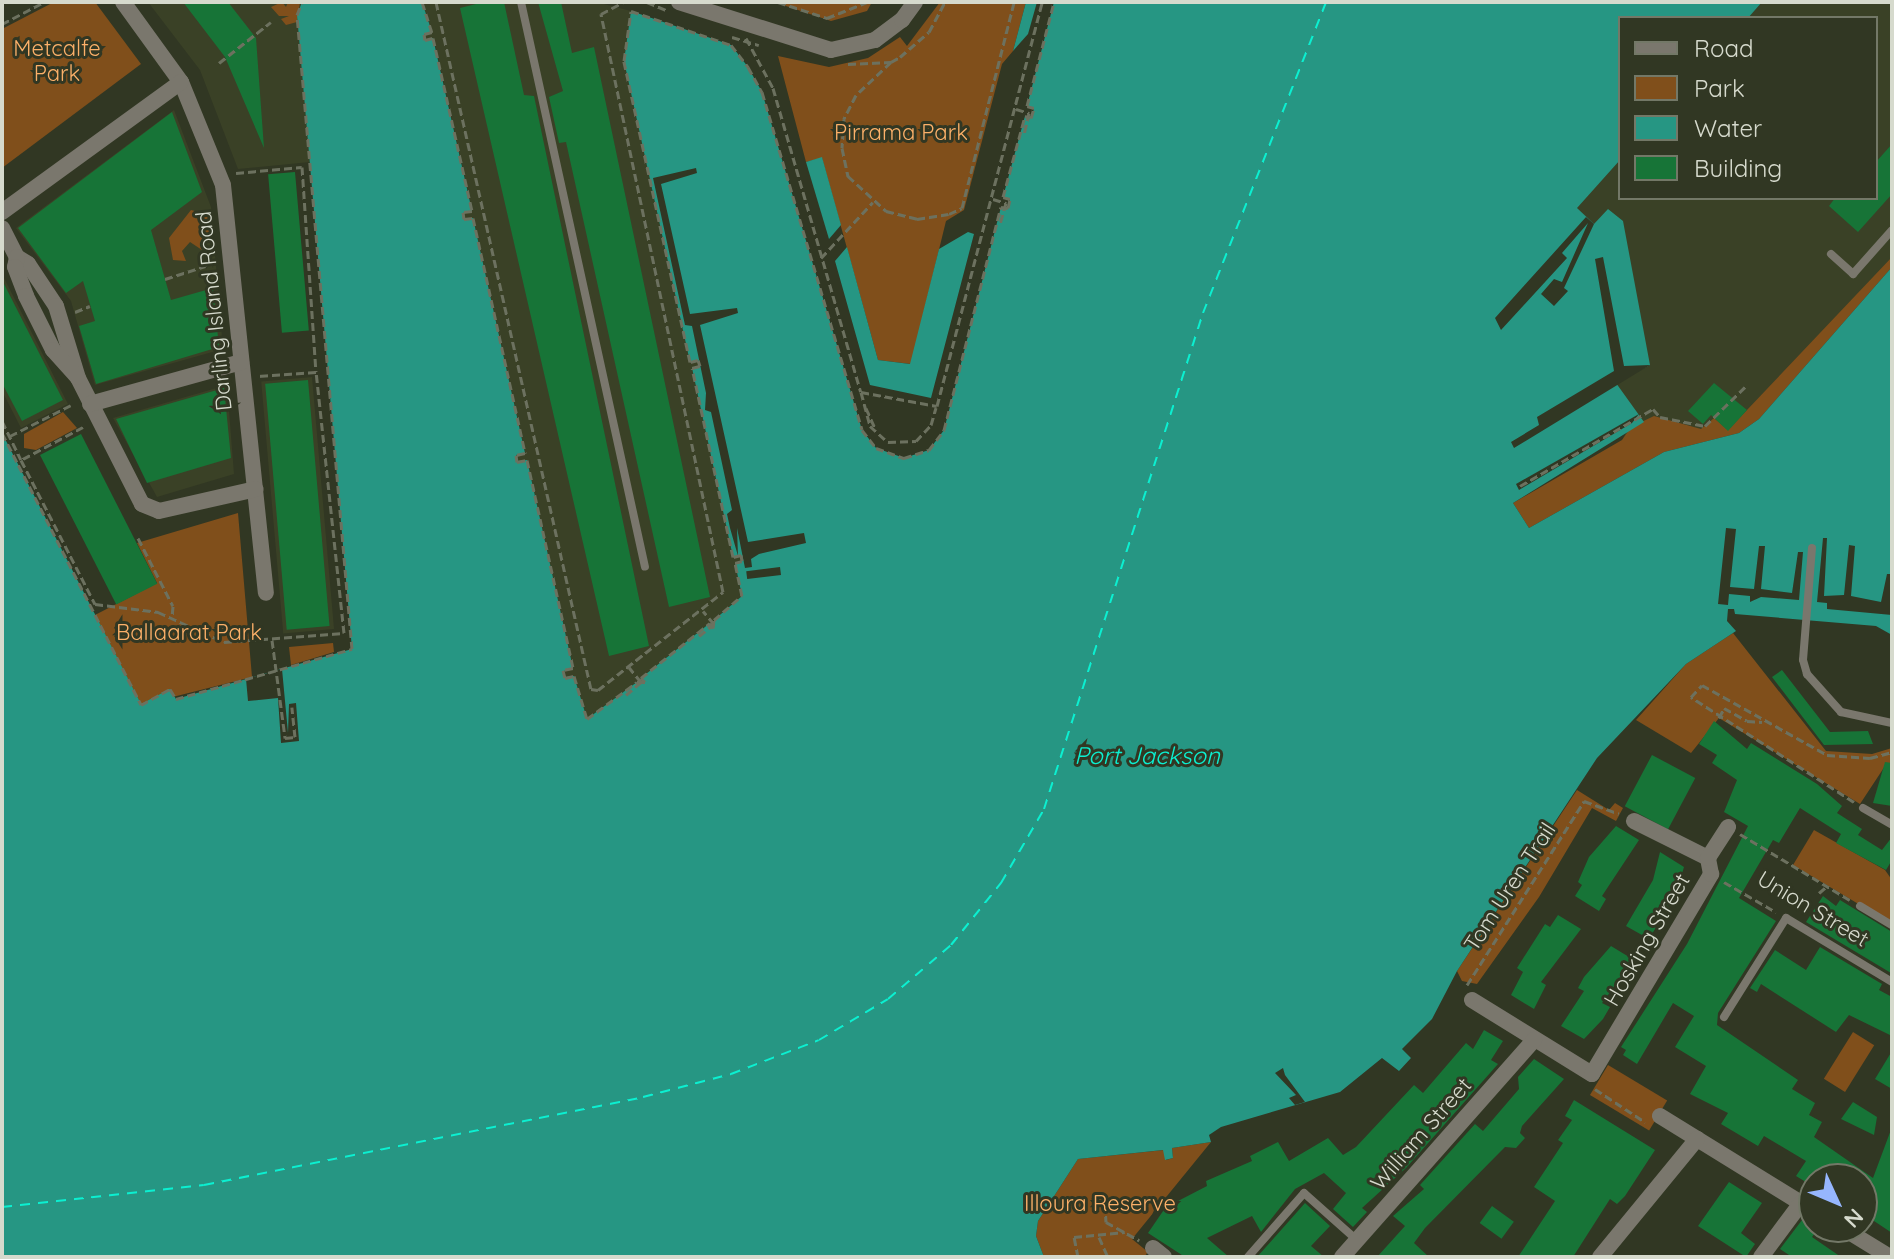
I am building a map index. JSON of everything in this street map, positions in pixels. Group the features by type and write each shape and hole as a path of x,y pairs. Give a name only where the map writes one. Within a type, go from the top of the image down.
{"street":[{"name":"Darling Island Road","path":"123,2 181,82 223,185 266,593"},
{"path":"679,2 831,50 875,40 902,20 915,2"},
{"path":"2,212 181,82"},
{"path":"2,228 17,257 15,267 26,296 53,350 78,378 147,508 159,511 256,489"},
{"path":"90,404 241,362"},
{"path":"1634,821 1710,866"},
{"name":"Hosking Street","path":"1592,1074 1710,866 1728,827"},
{"path":"1472,1000 1592,1074"},
{"name":"William Street","path":"1342,1257 1534,1040"},
{"path":"1660,1116 1798,1201"},
{"path":"1600,1257 1697,1139"},
{"path":"1761,1257 1798,1218"},
{"path":"1867,1243 1890,1257"}],"lane":[{"path":"521,2 645,567"},
{"path":"1831,254 1853,274 1892,230"},
{"path":"1812,548 1807,674 1814,688 1841,712 1892,723"},
{"path":"1863,808 1892,825"},
{"path":"1860,906 1892,925"},
{"path":"1724,1017 1786,918"},
{"name":"Union Street","path":"1786,918 1892,982"},
{"path":"1248,1257 1304,1193 1357,1240"}],"path":[{"path":"2,24 44,2"},
{"path":"422,2 432,32 424,34 425,40 433,38 472,211 463,212 464,219 473,218 525,453 516,455 517,462 527,460 573,668 563,670 565,678 574,676 587,719 639,684"},
{"path":"778,2 827,18 867,2"},
{"path":"891,62 856,95 842,133 848,176 873,202 917,219 962,208 1014,2"},
{"path":"747,43 773,88 863,404 878,434 888,442 916,441 937,406 1042,2"},
{"path":"1024,134 1054,2"},
{"path":"699,636 741,598 735,563 742,561 741,555 733,557 692,368 700,366 698,360 690,362 625,64 631,11 731,45 748,67 762,92 858,420 867,439 885,454 912,457 940,438 1029,113 1016,109"},
{"path":"219,63 271,22"},
{"path":"2,421 95,604 172,618 224,642 344,633 316,372 302,167 234,174"},
{"path":"993,199 1006,203 1000,224"},
{"path":"821,259 873,202"},
{"path":"165,279 219,261"},
{"path":"68,315 90,306"},
{"path":"258,376 316,372"},
{"path":"1520,486 1653,409 1660,417 1705,426 1745,387"},
{"path":"861,392 937,406"},
{"path":"10,436 71,405"},
{"path":"21,460 83,427"},
{"path":"138,538 173,606 172,618"},
{"path":"703,610 712,625"},
{"path":"626,695 712,625"},
{"path":"272,640 285,738 295,737 292,707"},
{"path":"629,667 639,684"},
{"path":"1863,808 1691,697 1702,685 1763,722 1827,755 1870,758 1892,752"},
{"path":"1718,717 1724,708 1747,721 1763,722"},
{"name":"Tom Uren Trail","path":"1472,1000 1463,991 1584,801 1596,802 1634,821"},
{"path":"1728,827 1860,906"},
{"name":"Union Street","path":"1710,866 1786,918"},
{"path":"1819,893 1827,886"},
{"path":"1592,1074 1596,1091 1650,1125 1660,1116"},
{"path":"1078,1257 1074,1237 1099,1237 1125,1232 1106,1222 1105,1204"},
{"path":"1099,1237 1108,1257"}],"shaded area":[{"path":"148,2 302,2 297,15 310,162 238,169 200,70"},
{"path":"422,2 596,2 631,11 624,61 690,361 698,360 700,366 692,368 733,556 741,555 742,561 735,563 742,596 713,627 711,624 642,679 640,686 637,682 590,719 584,718 575,676 565,678 563,670 573,668 527,461 517,462 516,455 525,452 473,218 464,219 463,212 472,210 434,39 425,40 424,34 432,32"},
{"path":"1762,2 1892,2 1892,267 1739,433 1622,440 1635,415 1616,383 1594,224 1576,208 1618,162 1618,200 1878,200 1878,16 1750,16"},
{"path":"174,110 211,207 223,349 95,385 71,301 16,228"},
{"path":"2,274 68,404 21,428 2,391"},
{"path":"312,377 334,629 283,633 261,381"},
{"path":"227,385 234,474 157,497 113,418"}],"green space":[{"name":"Metcalfe Park","path":"54,2 95,2 141,64 2,168 2,29"},
{"path":"282,2 286,7 288,2 300,2 297,22 286,25 281,19 289,16 279,16 271,7"},
{"path":"774,2 872,2 867,11 831,21"},
{"name":"Pirrama Park","path":"940,2 1026,2 1013,51 1002,64 964,210 946,221 911,364 878,360 822,158 806,162 778,56 829,67 868,58 900,37 907,46"},
{"path":"191,210 210,215 210,239 202,250 190,242 182,251 186,261 173,260 169,238"},
{"path":"1892,257 1892,267 1759,419 1739,433 1664,452 1529,528 1513,503 1622,440 1631,427 1654,416 1701,429 1714,418 1728,430"},
{"path":"63,412 77,428 36,450 24,448 24,434"},
{"name":"Ballaarat Park","path":"238,513 252,677 141,705 95,615 157,583 137,543"},
{"path":"1733,633 1826,751 1872,754 1892,748 1892,770 1885,766 1860,804 1719,718 1691,753 1636,720 1686,664"},
{"path":"333,643 334,652 291,665 289,647"},
{"path":"1577,790 1609,810 1615,803 1623,808 1616,821 1592,808 1539,897 1477,984 1462,981 1457,971"},
{"path":"1814,830 1885,870 1892,880 1892,924 1793,865"},
{"path":"1853,1032 1874,1045 1845,1092 1824,1079"},
{"path":"1608,1065 1667,1101 1649,1131 1590,1095"},
{"name":"Illoura Reserve","path":"1211,1142 1132,1239 1148,1252 1144,1257 1044,1257 1036,1236 1038,1221 1078,1159 1164,1150 1166,1160 1173,1158 1172,1148"}],"water":[{"name":"Port Jackson","path":"302,2 422,2 432,32 424,34 425,40 433,38 472,211 463,213 464,219 473,218 525,453 516,455 517,461 527,460 573,668 564,671 565,677 574,676 587,719 637,682 644,683 641,678 710,623 714,627 714,620 742,596 735,563 742,561 740,555 733,557 692,368 700,365 698,360 690,362 624,61 631,11 731,45 748,67 762,92 862,430 876,448 904,458 929,450 944,430 1001,207 1008,208 1010,200 1003,197 1025,116 1031,118 1034,109 1027,106 1054,2 1762,2 1750,16 1618,16 1618,162 1577,208 1594,224 1608,209 1623,221 1650,365 1616,383 1644,422 1513,503 1529,528 1664,452 1739,433 1759,419 1892,267 1892,635 1876,626 1735,614 1734,609 1728,609 1727,621 1736,631 1686,664 1597,758 1457,971 1432,1019 1402,1049 1411,1058 1399,1071 1382,1058 1340,1092 1221,1127 1209,1135 1211,1142 1172,1148 1173,1158 1165,1160 1163,1150 1078,1159 1038,1221 1036,1236 1044,1257 2,1257 2,433 141,704 170,689 176,699 352,649 297,15"},
{"path":"1026,2 1037,2 1028,34 1013,51"},
{"path":"822,157 841,225 829,239 806,162"},
{"path":"968,232 974,234 931,398 870,385 835,261 847,247 878,360 910,364 939,249"}],"pier":[{"path":"696,168 697,173 661,184 690,314 737,308 738,313 700,325 748,542 804,533 806,543 759,554 751,559 752,567 745,568 737,528 738,556 730,528 727,514 732,510 711,412 705,410 706,393 692,326 685,325 653,178"},
{"path":"1586,217 1594,224 1564,288 1568,291 1554,306 1541,294 1554,279 1562,282 1588,223 1562,253 1567,258 1501,330 1495,318"},
{"path":"1603,257 1624,366 1650,365 1514,448 1511,442 1539,425 1537,417 1614,371 1595,259"},
{"path":"1639,414 1632,423 1519,490 1516,484"},
{"path":"1726,528 1736,529 1730,587 1754,589 1759,546 1765,546 1761,589 1792,593 1798,552 1803,552 1799,600 1761,597 1750,602 1750,596 1729,594 1728,605 1718,604"},
{"path":"1823,538 1827,538 1824,596 1844,595 1849,545 1855,546 1851,596 1881,602 1887,574 1892,574 1892,615 1827,609 1827,603 1817,602"},
{"path":"780,567 781,575 747,579 746,571"},
{"path":"282,669 288,733 289,704 296,703 299,741 281,743 278,698 248,701 246,679"},
{"path":"1283,1068 1305,1102 1295,1105 1289,1098 1296,1095 1275,1073"}],"building":[{"path":"183,2 228,2 256,38 264,148 225,57"},
{"path":"484,2 504,2 524,95 534,96 649,646 609,656 460,8"},
{"path":"538,2 561,2 572,53 594,47 710,597 669,607 566,142 559,143 549,97 563,91"},
{"path":"172,112 202,192 151,230 171,300 213,288 219,347 96,384 79,326 95,321 83,281 66,293 18,228"},
{"path":"1892,144 1892,194 1858,232 1829,206 1834,200 1878,200 1878,160"},
{"path":"295,172 309,330 282,333 268,174"},
{"path":"2,280 63,400 22,421 2,383"},
{"path":"308,380 330,626 287,630 265,384"},
{"path":"1714,383 1747,410 1728,431 1711,415 1703,424 1688,411"},
{"path":"224,388 231,458 147,483 116,419"},
{"path":"81,434 157,584 116,605 40,455"},
{"path":"1782,670 1830,732 1868,731 1873,744 1824,745 1772,677"},
{"path":"1714,721 1747,749 1751,743 1817,784 1842,806 1837,813 1862,829 1858,835 1882,850 1892,837 1892,860 1886,870 1836,843 1841,834 1800,808 1779,843 1773,840 1739,898 1776,921 1718,1013 1717,1025 1798,1080 1792,1089 1815,1103 1809,1115 1822,1122 1814,1137 1851,1163 1805,1163 1806,1161 1764,1136 1758,1146 1721,1124 1728,1113 1690,1094 1706,1066 1675,1047 1694,1016 1673,1003 1637,1064 1623,1055 1626,1050 1621,1047 1687,944 1748,826 1724,812 1737,780 1712,763 1717,755 1699,744"},
{"path":"1652,755 1695,778 1668,829 1625,806"},
{"path":"1885,762 1892,763 1892,806 1873,803"},
{"path":"1616,826 1639,840 1602,896 1606,899 1599,911 1575,896 1582,885 1578,882 1589,857"},
{"path":"1660,852 1684,867 1676,894 1649,939 1626,926 1653,880"},
{"path":"1823,896 1836,906 1840,900 1892,932 1891,973 1806,922"},
{"path":"1558,915 1581,929 1541,982 1546,985 1534,1009 1511,995 1523,972 1517,968 1545,924 1550,927"},
{"path":"1611,946 1634,960 1602,1003 1610,1007 1603,1019 1584,1039 1561,1026 1584,991 1578,988 1584,977"},
{"path":"1820,947 1882,984 1879,990 1892,997 1892,1036 1849,1015 1836,1032 1761,984 1757,992 1750,988 1775,950 1806,970"},
{"path":"1484,1030 1503,1041 1491,1060 1498,1064 1406,1168 1362,1208 1367,1212 1353,1227 1333,1209 1346,1193 1324,1173 1295,1189 1261,1232 1252,1216 1207,1238 1229,1257 1185,1257 1148,1233 1172,1198 1178,1201 1207,1186 1206,1181 1252,1161 1250,1156 1278,1142 1289,1161 1328,1138 1343,1155 1356,1147 1414,1085 1423,1093 1466,1043 1473,1049"},
{"path":"1892,1051 1892,1089 1875,1079"},
{"path":"1534,1059 1564,1079 1522,1126 1520,1133 1525,1138 1516,1148 1505,1147 1425,1228 1414,1243 1429,1257 1377,1257 1405,1226 1393,1216 1424,1189 1420,1185 1475,1124 1483,1131 1519,1089 1518,1077"},
{"path":"1574,1100 1655,1150 1625,1196 1617,1204 1610,1199 1573,1257 1518,1257 1555,1201 1534,1187 1563,1143 1558,1140 1572,1120 1565,1116"},
{"path":"1853,1102 1877,1117 1874,1135 1841,1119"},
{"path":"1892,1127 1892,1233 1878,1224 1878,1165"},
{"path":"1729,1182 1762,1203 1741,1233 1755,1244 1746,1257 1698,1226"},
{"path":"1305,1203 1330,1226 1311,1246 1324,1257 1257,1257"},
{"path":"1492,1206 1514,1222 1501,1239 1480,1223"},
{"path":"1798,1225 1798,1243 1821,1243 1841,1257 1792,1257 1780,1249"}],"ferry route":[{"path":"2,1207 204,1185 643,1097 731,1074 819,1040 888,999 951,945 1001,883 1044,809 1203,313 1326,2"}]}
